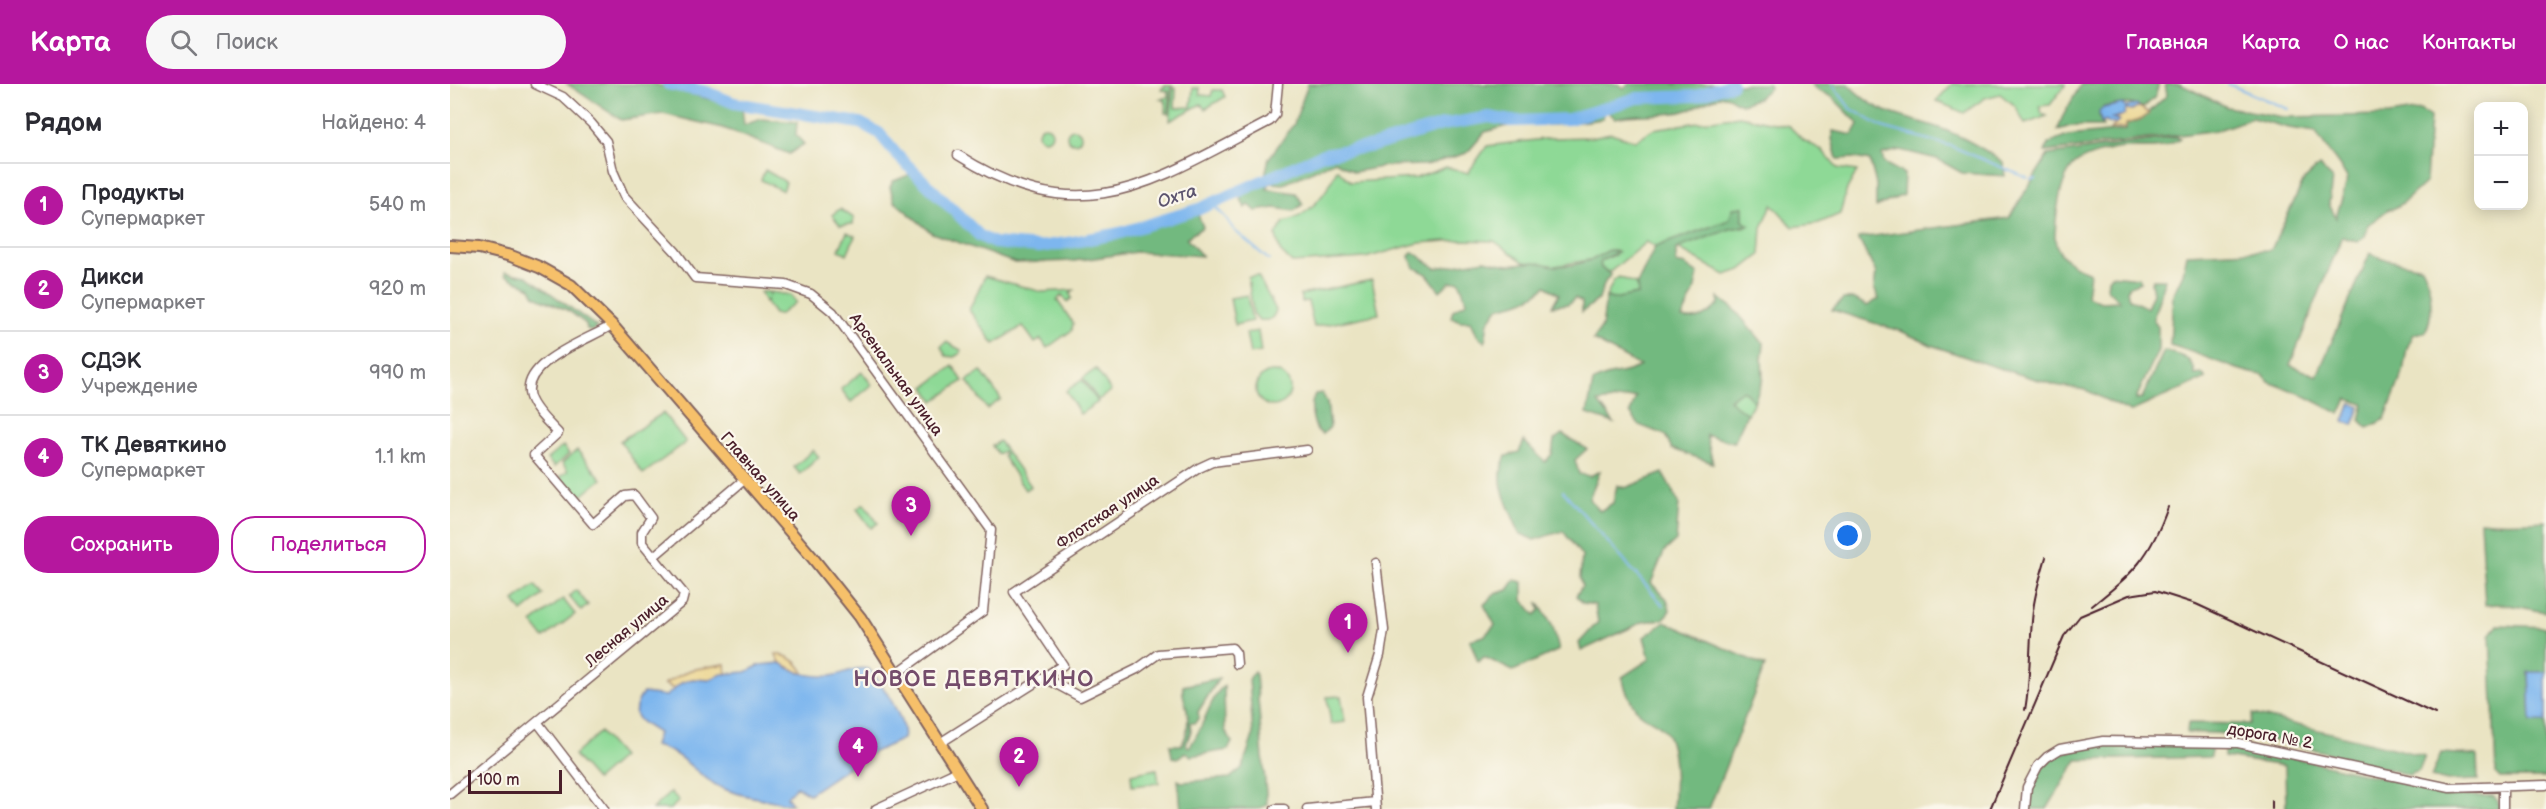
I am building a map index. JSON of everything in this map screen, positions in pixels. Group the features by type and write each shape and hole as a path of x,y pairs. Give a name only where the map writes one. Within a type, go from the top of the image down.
{"main road":[{"name":"Главная улица","path":"450,246 489,251 539,267 571,285 612,326 829,577 860,617 982,809"}],"street":[{"name":"Арсенальная улица","path":"535,84 563,97 591,123 606,141 613,171 624,196 676,252 694,278 786,285 810,294 832,312 991,530 983,611 896,674"},
{"path":"958,155 991,175 1046,194 1081,196 1120,192 1171,174 1270,121 1275,115 1278,84"},
{"name":"Лесная улица","path":"450,795 682,602 684,594 653,557 641,537 651,518 634,495 625,496 592,524 534,455 558,434 531,399 530,383 534,374 561,352 612,326"},
{"name":"Флотская улица","path":"1045,678 1063,665 1014,592 1199,468 1212,462 1307,450"},
{"path":"653,557 744,480"},
{"path":"1307,809 1376,805 1367,697 1380,655 1384,630 1376,563"},
{"path":"940,742 1045,678 1080,697 1137,669 1161,653 1232,648 1236,653 1237,664"},
{"path":"538,723 604,809"},
{"name":"дорога № 2","path":"2025,809 2029,781 2047,757 2060,748 2103,741 2238,743 2450,788 2546,785"},
{"path":"876,809 958,771"},
{"path":"2502,809 2503,786"},
{"path":"1275,809 1284,809"}],"green space":[{"path":"567,84 654,84 742,108 744,125 761,119 797,122 796,135 804,144 789,154 723,128 663,114 621,120"},
{"path":"1308,84 1618,84 1624,88 1628,84 1769,84 1770,88 1758,98 1742,104 1722,96 1682,112 1615,118 1606,110 1602,119 1554,125 1511,125 1485,132 1467,153 1426,165 1386,166 1354,172 1335,161 1284,184 1270,183 1267,189 1296,193 1303,204 1294,211 1275,208 1256,211 1249,205 1245,208 1239,194 1264,180 1269,158 1294,124"},
{"path":"1811,84 1848,84 1859,95 1881,109 1958,136 2003,162 2005,176 1962,173 1937,159 1900,150 1882,154 1884,163 1904,174 1903,195 1876,207 1876,184 1870,161 1855,158 1837,159 1832,139 1833,131 1853,135 1859,124 1832,97 1817,90"},
{"path":"1952,84 2066,84 2050,105 2040,106 2042,114 2047,116 2025,124 2015,106 2000,94 1985,98 1964,113 1936,101"},
{"path":"2081,84 2159,84 2155,97 2143,108 2129,104 2103,107 2099,116 2103,126 2071,126 2058,130"},
{"path":"2165,84 2180,84 2227,107 2283,117 2389,115 2420,110 2430,117 2426,182 2402,203 2389,209 2368,225 2365,236 2358,242 2342,237 2290,365 2317,376 2370,253 2383,259 2422,267 2431,299 2430,317 2425,332 2414,334 2407,348 2403,372 2385,419 2368,428 2360,420 2364,404 2347,399 2340,414 2299,393 2269,382 2263,375 2170,345 2173,294 2183,274 2187,254 2271,250 2304,180 2319,166 2332,178 2329,204 2336,218 2347,178 2316,132 2289,128 2252,118 2218,130 2045,152 2048,144 2067,136 2126,130 2126,124 2142,119 2167,95"},
{"path":"1164,86 1171,86 1169,113 1165,113 1166,101 1160,99 1168,97 1168,91 1161,90"},
{"path":"1173,86 1176,88 1175,108 1191,107 1193,88 1199,88 1200,95 1211,96 1213,90 1222,90 1225,97 1205,109 1201,104 1170,121"},
{"path":"1739,116 1789,126 1803,140 1822,150 1837,168 1857,171 1847,189 1840,214 1819,223 1793,227 1772,204 1762,228 1760,255 1741,270 1725,275 1676,248 1730,229 1748,226 1743,221 1742,207 1729,220 1655,247 1646,242 1610,272 1601,269 1600,261 1615,255 1609,250 1594,259 1555,266 1524,262 1494,241 1461,240 1419,243 1365,258 1292,263 1280,251 1276,235 1284,222 1302,215 1323,195 1337,169 1351,182 1416,178 1446,167 1468,173 1487,146 1552,138 1592,137 1611,133 1635,141 1653,129"},
{"path":"1045,126 1050,128 1052,133 1050,138 1045,140 1040,138 1038,133 1040,128"},
{"path":"1074,129 1079,131 1081,136 1079,141 1074,143 1069,141 1067,136 1069,131"},
{"path":"2176,137 2180,139 2162,147 2110,150 2093,155 2074,165 2065,179 2059,198 2055,235 2058,249 2066,259 2090,273 2087,296 2101,302 2120,301 2107,289 2111,275 2139,278 2141,282 2130,286 2127,290 2129,299 2147,308 2153,293 2151,282 2153,279 2165,279 2153,319 2158,326 2158,350 2136,399 2142,398 2164,351 2185,358 2192,364 2195,375 2202,374 2206,378 2130,412 2086,390 2055,385 1989,365 1931,345 1903,332 1832,310 1843,299 1855,299 1867,306 1879,299 1874,288 1876,273 1858,238 2009,218 2048,155"},
{"path":"765,170 786,182 783,191 761,180"},
{"path":"911,174 973,235 993,244 1039,250 1133,232 1197,212 1203,227 1186,238 1202,256 1136,252 1074,261 1015,263 932,233 894,201 890,187 893,181"},
{"path":"1743,207 1743,221 1749,225 1730,229 1676,249 1676,263 1685,265 1698,274 1694,292 1682,318 1693,319 1707,314 1719,304 1718,297 1734,309 1764,344 1763,379 1754,402 1743,390 1729,400 1747,414 1734,442 1706,435 1713,463 1672,449 1665,435 1639,425 1630,413 1636,397 1598,402 1614,423 1587,414 1593,382 1605,376 1640,366 1593,340 1602,327 1606,297 1613,299 1638,294 1637,284 1655,247 1729,220 1733,208"},
{"path":"840,209 854,218 853,224 840,225 832,215"},
{"path":"847,232 855,236 847,254 839,250"},
{"path":"1609,250 1618,252 1600,261 1601,268 1611,274 1605,282 1599,299 1582,312 1582,302 1575,298 1568,304 1552,306 1559,294 1546,286 1524,300 1499,307 1488,322 1485,342 1477,335 1471,321 1460,321 1451,317 1453,310 1467,302 1459,281 1450,282 1440,291 1427,274 1415,268 1409,256 1413,252 1436,268 1485,260 1507,265 1535,262 1555,266 1573,265 1594,259"},
{"path":"505,272 527,276 597,327 592,331 587,329 586,324 569,311 535,296 531,288 505,275"},
{"path":"985,276 1042,292 1074,290 1070,294 1072,298 1067,302 1062,295 1057,300 1073,323 1072,330 1047,348 1041,339 1035,343 1023,326 994,344 969,310"},
{"path":"1258,276 1276,310 1272,318 1268,320 1259,320 1253,313 1248,277"},
{"path":"1619,277 1637,284 1638,294 1613,299 1606,297 1614,280"},
{"path":"1372,280 1379,314 1314,327 1308,301 1302,302 1300,295"},
{"path":"760,292 769,292 769,296 771,292 790,295 796,302 779,315 774,314 766,303 768,299 765,302"},
{"path":"1247,295 1252,321 1235,325 1230,298"},
{"path":"1258,331 1261,352 1250,354 1246,333"},
{"path":"946,342 961,350 961,353 954,357 946,356 941,347"},
{"path":"953,366 963,381 934,401 925,387"},
{"path":"1096,369 1111,391 1098,400 1083,378"},
{"path":"981,371 1001,399 987,409 967,381"},
{"path":"862,372 872,385 851,402 841,389"},
{"path":"1273,372 1285,377 1290,389 1285,401 1273,406 1261,401 1256,389 1261,377"},
{"path":"1082,380 1098,402 1080,414 1066,391"},
{"path":"1743,389 1754,402 1747,414 1729,401"},
{"path":"1322,393 1327,402 1330,427 1323,434 1317,431 1312,408 1315,394"},
{"path":"663,413 686,442 643,474 620,441"},
{"path":"1562,434 1587,449 1575,460 1579,474 1590,476 1600,471 1589,499 1600,511 1613,503 1617,485 1625,488 1663,473 1679,503 1676,541 1664,552 1651,583 1667,599 1670,610 1664,619 1643,622 1581,651 1579,643 1598,622 1595,605 1583,603 1576,596 1582,586 1580,578 1582,556 1563,531 1534,540 1519,533 1504,495 1501,476 1506,456 1519,452 1524,441 1545,462 1552,454 1554,440"},
{"path":"999,441 1031,486 1025,490 1003,456 1005,454 1003,451 998,454 992,446"},
{"path":"563,446 569,454 554,467 547,459"},
{"path":"577,450 602,479 578,499 560,477 568,471 562,463"},
{"path":"813,450 819,457 800,474 794,467"},
{"path":"864,504 878,523 871,528 857,509"},
{"path":"2480,521 2505,523 2546,521 2546,612 2509,605 2485,605"},
{"path":"1515,580 1523,582 1523,600 1535,615 1540,610 1538,602 1553,627 1559,650 1513,671 1484,657 1478,662 1470,640 1484,636 1495,625 1484,605 1495,594 1508,590"},
{"path":"535,585 543,595 522,612 514,601"},
{"path":"576,590 588,605 581,611 569,596"},
{"path":"563,599 575,614 544,638 532,623"},
{"path":"1665,622 1765,666 1709,809 1673,809 1674,768 1668,737 1662,728 1637,710 1629,697 1622,677 1650,659 1644,637"},
{"path":"2498,625 2546,627 2546,672 2529,673 2531,722 2546,722 2546,778 2500,778 2496,774 2490,635"},
{"path":"1254,672 1267,805 1258,809 1181,809 1178,780 1182,782 1230,778 1242,768 1253,736 1249,679"},
{"path":"1219,678 1198,712 1199,717 1195,723 1190,723 1191,731 1186,745 1189,747 1194,741 1215,697 1224,686 1225,730 1232,742 1228,750 1191,756 1186,752 1178,758 1172,757 1170,745 1181,745 1187,729 1188,714 1183,686"},
{"path":"1341,696 1345,722 1331,724 1327,697"},
{"path":"2253,714 2425,756 2419,771 2409,775 2271,740 2215,733 2187,733 2188,723 2250,724"},
{"path":"600,732 622,757 596,780 574,755"},
{"path":"2100,744 2211,745 2211,757 2077,760 2047,809 2029,809 2036,779 2049,761 2070,750"},
{"path":"2224,746 2241,746 2423,787 2446,796 2493,796 2498,801 2499,809 2286,809 2285,766 2224,757"},
{"path":"2441,753 2477,755 2478,780 2447,781 2431,777"},
{"path":"1157,769 1159,783 1132,786 1131,774"},
{"path":"671,792 679,801 670,809 652,809"}],"sand":[{"path":"2139,107 2150,113 2142,119 2126,124 2126,128 2111,129 2116,124 2111,119 2121,116 2126,109 2131,111"},
{"path":"776,654 794,660 805,675 780,663"},
{"path":"725,664 726,674 709,680 692,679 674,689 664,684 690,670"}],"water":[{"path":"2122,104 2126,107 2136,105 2139,107 2131,111 2126,109 2124,115 2112,118 2119,120 2116,124 2107,123 2107,121 2101,123 2099,112 2103,108"},
{"path":"2351,403 2360,407 2353,425 2344,421"},
{"path":"781,663 799,672 818,676 831,676 854,669 869,669 898,713 903,739 865,756 809,794 796,786 787,797 792,804 787,804 742,795 716,785 679,757 654,746 658,733 640,721 635,713 643,693 666,696 681,683 692,679 709,680 722,674 746,672 760,665"},
{"path":"2529,672 2546,672 2546,722 2531,722"}],"waterway":[{"name":"Охта","path":"668,84 707,92 734,103 860,123 879,133 897,155 980,236 994,243 1039,247 1120,233 1199,209 1323,154 1373,146 1442,125 1489,117 1511,121 1569,119 1637,98 1696,96 1732,84"},
{"path":"1832,84 1850,108 1882,127 1951,146 2027,178"},
{"path":"2228,84 2288,109"},
{"path":"2031,179 2036,179"},
{"path":"1212,204 1234,230 1269,260"},
{"path":"1563,491 1663,605"}],"railway":[{"path":"2092,606 2119,584 2139,563 2154,539 2168,507"},
{"path":"2025,710 2034,604 2046,557"},
{"path":"1990,809 2064,636 2080,616 2129,595 2155,591 2196,604 2435,714"},
{"path":"2272,801 2272,809"}],"place":[{"name":"СДЭК","path":"911,536"},
{"name":"Продукты","path":"1348,653"},
{"name":"ТК Девяткино","path":"858,777"},
{"name":"Дикси","path":"1019,787"}],"district":[{"name":"НОВОЕ ДЕВЯТКИНО","path":"974,678"}]}
